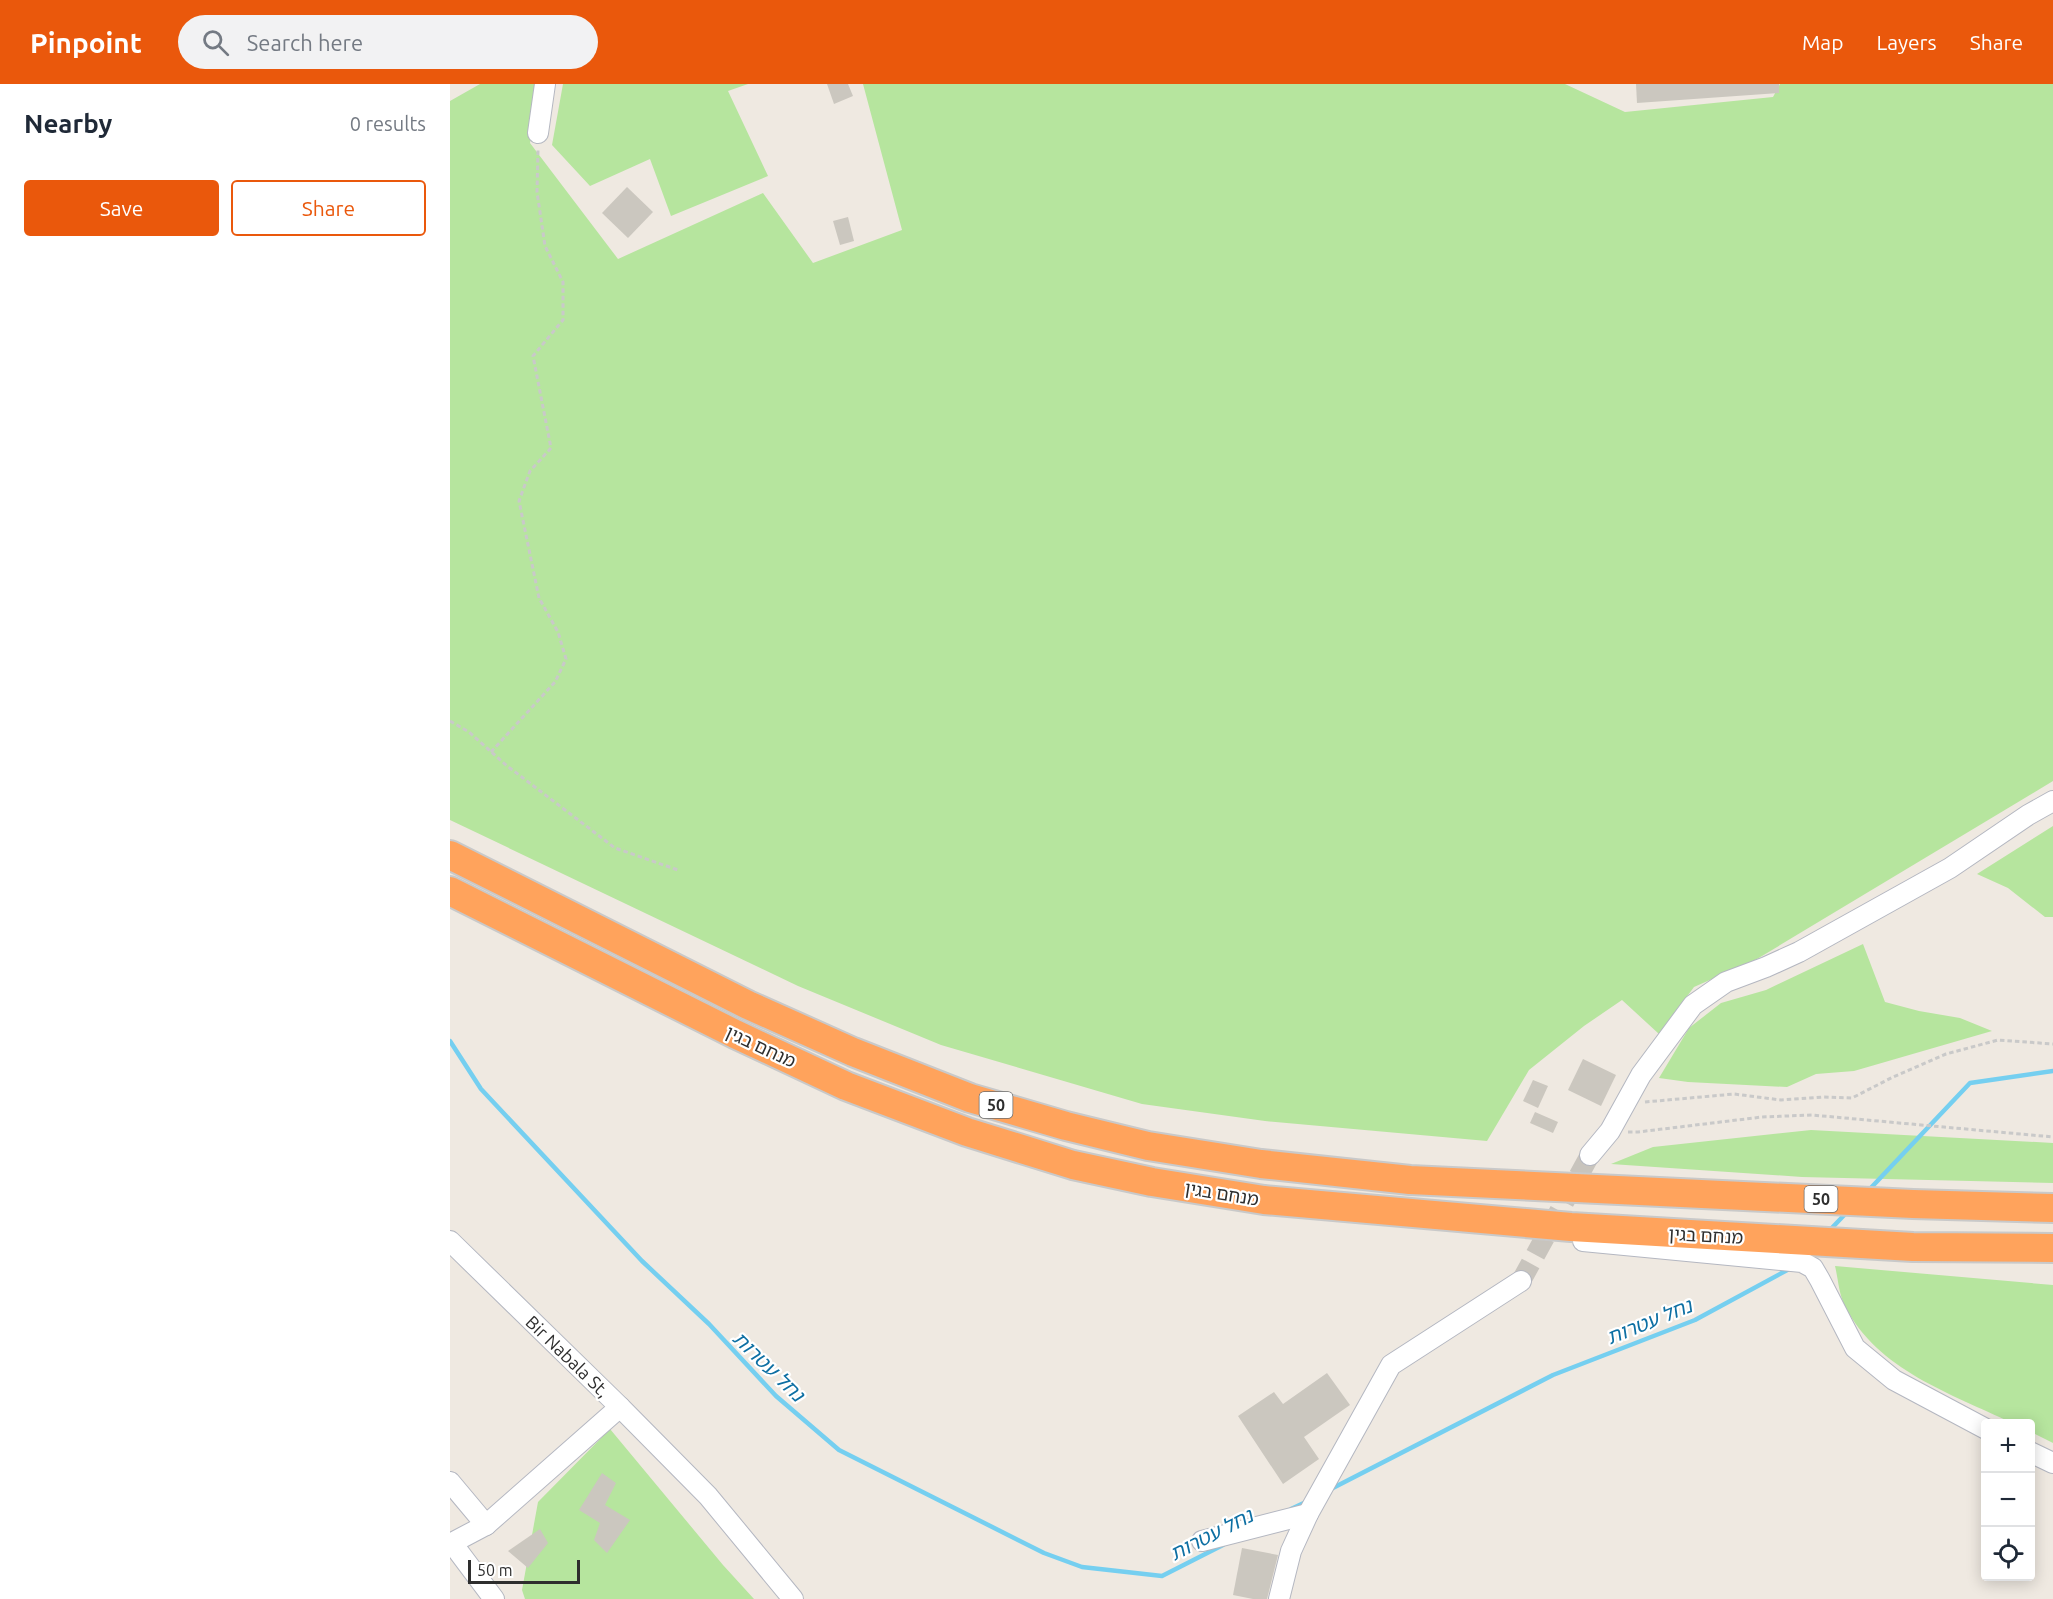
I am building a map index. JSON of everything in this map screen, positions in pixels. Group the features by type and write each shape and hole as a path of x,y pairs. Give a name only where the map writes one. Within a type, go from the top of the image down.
{"highway":[{"name":"מנחם בגין","path":"450,855 748,1005 853,1052 970,1098 1148,1146 1261,1164 1410,1180 1913,1204 2053,1208"},
{"name":"מנחם בגין","path":"450,891 735,1034 846,1086 967,1132 1072,1165 1152,1182 1264,1200 1571,1227 1913,1247 2053,1248"},
{"path":"1913,1247 2053,1262"}],"street":[{"path":"538,133 545,84"},
{"path":"1590,1155 1610,1131 1641,1075 1693,1005 1726,982 1766,968 1799,952 1950,868 2028,815 2053,801"},
{"path":"1539,1238 1803,1262 1813,1268 1855,1348 1894,1380 1981,1426"},
{"name":"Bir Nabala St,","path":"450,1241 620,1407 486,1525 451,1544"},
{"path":"1279,1599 1291,1551 1308,1514 1391,1365 1521,1281"},
{"path":"620,1407 708,1496 793,1599"},
{"path":"2035,1454 2053,1464"},
{"path":"450,1482 486,1525"},
{"path":"1202,1541 1308,1514"},
{"path":"451,1544 494,1599"}],"path":[{"path":"491,752 555,682 566,659 558,632 539,598 519,501 530,471 551,448 533,356 563,320 563,282 545,246 537,192 538,133"},
{"path":"450,721 469,732 491,752 615,848 678,870"},
{"path":"1625,1104 1734,1094 1781,1101 1823,1097 1852,1098 1946,1054 1998,1040 2053,1044"},
{"path":"1610,1131 1638,1132 1762,1117 1812,1115 2053,1137"}],"green space":[{"path":"480,84 538,84 530,143 618,259 763,193 813,263 902,230 863,84 1565,84 1625,112 1773,97 1780,84 2053,84 2053,781 1757,959 1694,987 1659,1034 1622,1000 1584,1026 1529,1070 1487,1141 1265,1121 1142,1104 941,1045 798,986 450,820 450,101"},
{"path":"563,84 748,84 728,91 768,176 671,216 650,159 590,186 552,145"},
{"path":"2053,826 2053,917 2045,917 2008,888 1977,874"},
{"path":"1863,944 1885,1002 1960,1018 1992,1031 1854,1071 1816,1074 1787,1087 1688,1082 1659,1078 1689,1028 1721,1003 1766,990"},
{"path":"1811,1130 2053,1143 2053,1183 1802,1177 1611,1164 1653,1147"},
{"path":"1835,1266 2053,1285 2053,1443 2035,1434 2035,1419 2003,1419 1941,1390 1896,1363 1876,1347 1859,1328 1845,1306"},
{"path":"610,1429 754,1599 525,1599 522,1590 538,1502"}],"building":[{"path":"827,84 848,84 853,96 834,104"},
{"path":"1636,84 1779,84 1779,93 1637,103"},
{"path":"627,187 653,212 628,238 602,213"},
{"path":"848,217 854,241 840,245 833,221"},
{"path":"1583,1059 1616,1075 1601,1106 1568,1090"},
{"path":"1533,1080 1548,1086 1538,1108 1523,1101"},
{"path":"1535,1112 1558,1122 1553,1133 1530,1123"},
{"path":"1327,1373 1350,1405 1304,1437 1319,1459 1283,1484 1238,1416 1274,1392 1283,1404"},
{"path":"602,1473 616,1483 605,1505 630,1520 607,1553 594,1540 600,1523 579,1510"},
{"path":"540,1529 548,1543 528,1568 508,1551"},
{"path":"1242,1548 1278,1555 1267,1599 1233,1595"}],"waterway":[{"name":"נחל עטרות","path":"450,1041 481,1089 642,1261 709,1324 776,1396 839,1450 1044,1553 1082,1567 1162,1576 1223,1545"},
{"name":"נחל עטרות","path":"1867,1192 1970,1083 2053,1071"},
{"name":"נחל עטרות","path":"1829,1231 1848,1211"},
{"name":"נחל עטרות","path":"1329,1490 1553,1375 1695,1320 1791,1268"},
{"name":"נחל עטרות","path":"1291,1509 1308,1501"}],"tunnel":[{"path":"1521,1281 1590,1155"}]}
